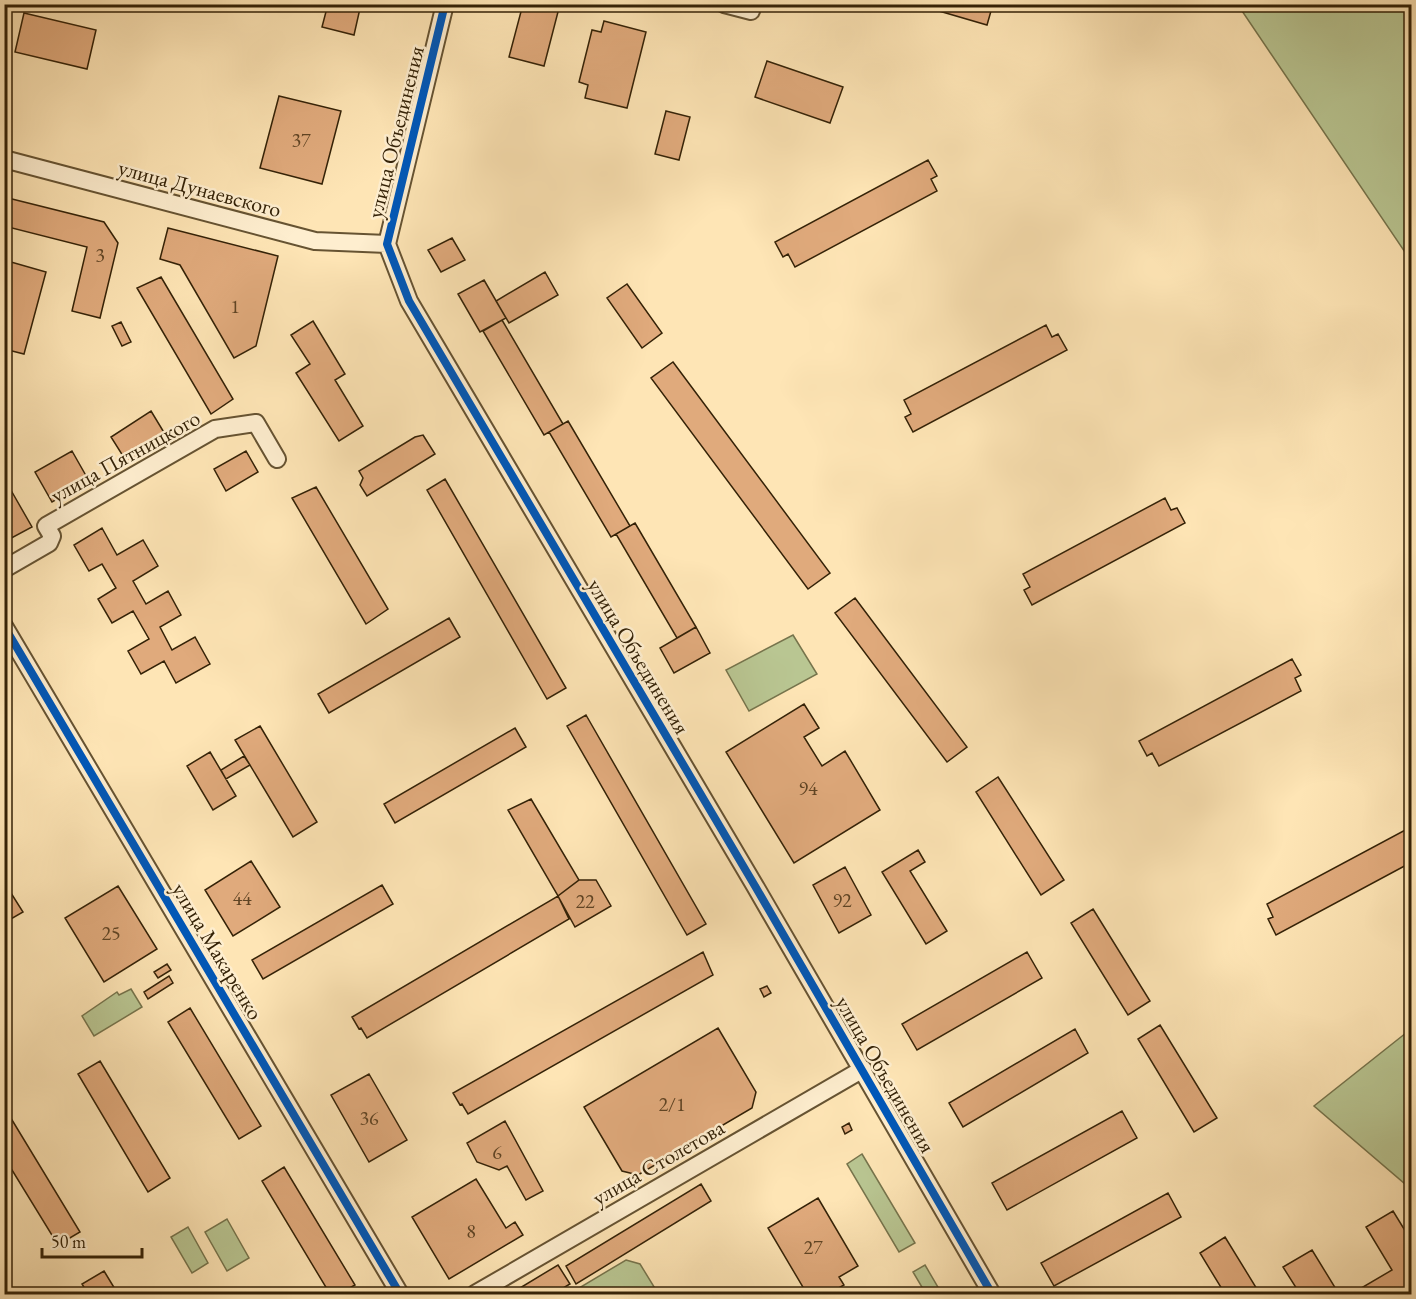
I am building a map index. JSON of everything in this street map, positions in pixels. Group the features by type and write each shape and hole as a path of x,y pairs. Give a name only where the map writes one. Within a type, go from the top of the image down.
{"street":[{"name":"улица Объединения","path":"445,4 387,244 409,301 863,1069 992,1294"},
{"path":"724,4 751,11"},
{"name":"улица Дунаевского","path":"4,159 315,241 387,244"},
{"name":"улица Пятницкого","path":"4,569 49,543 52,536 46,526 215,429 256,423 277,459"},
{"name":"улица Макаренко","path":"4,626 400,1294"},
{"name":"улица Столетова","path":"475,1294 863,1069"}],"green space":[{"path":"1238,5 1411,5 1411,261"},
{"path":"793,635 817,674 749,711 726,670"},
{"path":"131,989 142,1007 94,1036 82,1016 117,992 119,995"},
{"path":"1411,1029 1411,1189 1314,1106"},
{"path":"862,1154 915,1243 899,1252 847,1164"},
{"path":"227,1219 249,1258 227,1271 205,1232"},
{"path":"188,1227 208,1263 192,1273 171,1237"},
{"path":"626,1260 640,1264 656,1290 654,1294 569,1294"},
{"path":"925,1265 942,1294 926,1294 913,1272"}],"building":[{"path":"328,4 361,4 354,35 322,27"},
{"path":"523,4 544,4 559,8 544,66 509,57"},
{"path":"915,4 993,4 987,25"},
{"path":"24,13 96,30 87,69 15,52"},
{"path":"604,21 646,32 627,108 585,98 588,85 579,82 592,30 601,32"},
{"path":"767,61 843,87 830,123 755,97"},
{"path":"279,96 341,111 322,184 260,168"},
{"path":"666,111 690,117 679,160 655,154"},
{"path":"928,160 937,176 931,179 937,191 795,267 788,254 783,257 775,242"},
{"path":"4,197 104,222 118,243 100,318 72,311 87,247 4,226"},
{"path":"168,228 278,256 256,346 234,358 180,265 160,259"},
{"path":"452,238 465,260 441,272 428,250"},
{"path":"4,260 46,272 24,354 4,349"},
{"path":"545,272 558,295 509,323 496,301"},
{"path":"161,277 233,399 211,414 137,288"},
{"path":"484,280 506,318 480,332 458,294"},
{"path":"627,284 662,333 642,348 607,298"},
{"path":"502,320 563,424 544,435 483,331"},
{"path":"313,321 345,374 335,380 363,426 339,441 296,373 310,364 291,335"},
{"path":"121,322 131,342 122,346 112,326"},
{"path":"1046,325 1052,337 1058,334 1067,350 913,432 905,417 911,414 904,400"},
{"path":"673,362 830,573 808,589 651,378"},
{"path":"4,364 10,364 7,389 4,389"},
{"path":"151,411 168,439 128,464 111,437"},
{"path":"568,421 630,526 611,537 549,432"},
{"path":"423,435 435,454 367,496 360,485 363,478 359,471 415,437"},
{"path":"72,451 89,481 52,502 35,472"},
{"path":"246,451 258,472 226,491 214,469"},
{"path":"445,479 566,688 547,699 427,490"},
{"path":"316,487 388,609 366,624 292,498"},
{"path":"12,492 32,527 4,542 4,496"},
{"path":"1165,498 1171,510 1177,508 1185,523 1032,605 1024,590 1030,587 1023,574"},
{"path":"635,523 696,627 677,638 616,534"},
{"path":"102,528 117,555 143,540 158,566 133,581 146,604 168,591 181,615 160,627 172,650 195,637 210,664 176,683 164,661 141,674 128,651 149,639 133,611 112,623 98,599 116,588 102,564 89,571 74,545"},
{"path":"855,598 967,747 947,762 835,613"},
{"path":"449,618 460,637 329,713 318,694"},
{"path":"696,627 710,653 674,673 660,648"},
{"path":"1292,659 1301,675 1295,678 1301,691 1159,766 1152,753 1147,756 1139,741"},
{"path":"804,704 819,728 804,737 822,766 845,751 880,810 794,863 726,752"},
{"path":"586,715 706,924 687,935 567,726"},
{"path":"260,726 317,822 293,837 235,740"},
{"path":"515,728 526,747 395,823 384,804"},
{"path":"210,752 236,796 213,810 187,766"},
{"path":"244,756 250,765 226,779 221,770"},
{"path":"998,777 1064,880 1041,895 976,792"},
{"path":"531,799 579,880 558,896 508,810"},
{"path":"1409,828 1412,833 1412,862 1276,935 1268,919 1273,917 1267,904"},
{"path":"918,850 925,862 910,871 947,931 926,944 882,872"},
{"path":"251,861 280,907 233,936 205,890"},
{"path":"845,867 871,915 839,933 813,885"},
{"path":"579,880 596,880 611,906 575,927 558,896"},
{"path":"4,882 23,912 4,923"},
{"path":"382,885 393,904 263,979 252,960"},
{"path":"118,886 157,949 104,982 65,918"},
{"path":"558,896 569,919 367,1038 361,1028 359,1029 352,1017"},
{"path":"1093,909 1150,1001 1128,1015 1071,923"},
{"path":"703,952 713,975 468,1114 462,1104 460,1105 453,1093"},
{"path":"1027,952 1042,978 917,1050 902,1024"},
{"path":"167,964 171,970 158,978 154,972"},
{"path":"169,976 173,983 148,999 144,992"},
{"path":"767,986 771,993 764,997 760,989"},
{"path":"190,1008 261,1126 239,1139 168,1022"},
{"path":"1160,1025 1217,1118 1194,1132 1138,1039"},
{"path":"718,1028 756,1092 752,1108 638,1175 622,1171 584,1107"},
{"path":"1075,1029 1088,1053 963,1127 949,1103"},
{"path":"100,1061 170,1178 148,1192 78,1074"},
{"path":"369,1074 407,1140 369,1162 331,1095"},
{"path":"1122,1111 1137,1138 1007,1210 992,1183"},
{"path":"9,1115 80,1232 58,1245 4,1157 4,1117"},
{"path":"505,1121 543,1191 526,1200 507,1166 499,1170 477,1162 467,1143"},
{"path":"849,1123 852,1130 845,1134 842,1127"},
{"path":"284,1167 355,1285 339,1294 330,1294 262,1181"},
{"path":"476,1179 506,1228 515,1222 523,1235 449,1279 412,1217"},
{"path":"701,1184 711,1201 576,1284 566,1266"},
{"path":"1168,1193 1181,1217 1054,1286 1041,1263"},
{"path":"818,1198 858,1266 839,1277 844,1285 828,1294 807,1294 768,1228"},
{"path":"1393,1211 1412,1242 1412,1294 1351,1294 1392,1270 1366,1227"},
{"path":"1225,1237 1260,1294 1225,1294 1200,1253"},
{"path":"1312,1250 1339,1294 1300,1294 1283,1267"},
{"path":"558,1265 570,1284 553,1294 510,1294"},
{"path":"104,1271 118,1294 88,1294 82,1284"}],"cycle path":[{"path":"445,4 387,244 409,301 755,886 992,1294"},
{"path":"4,626 400,1294"}]}
